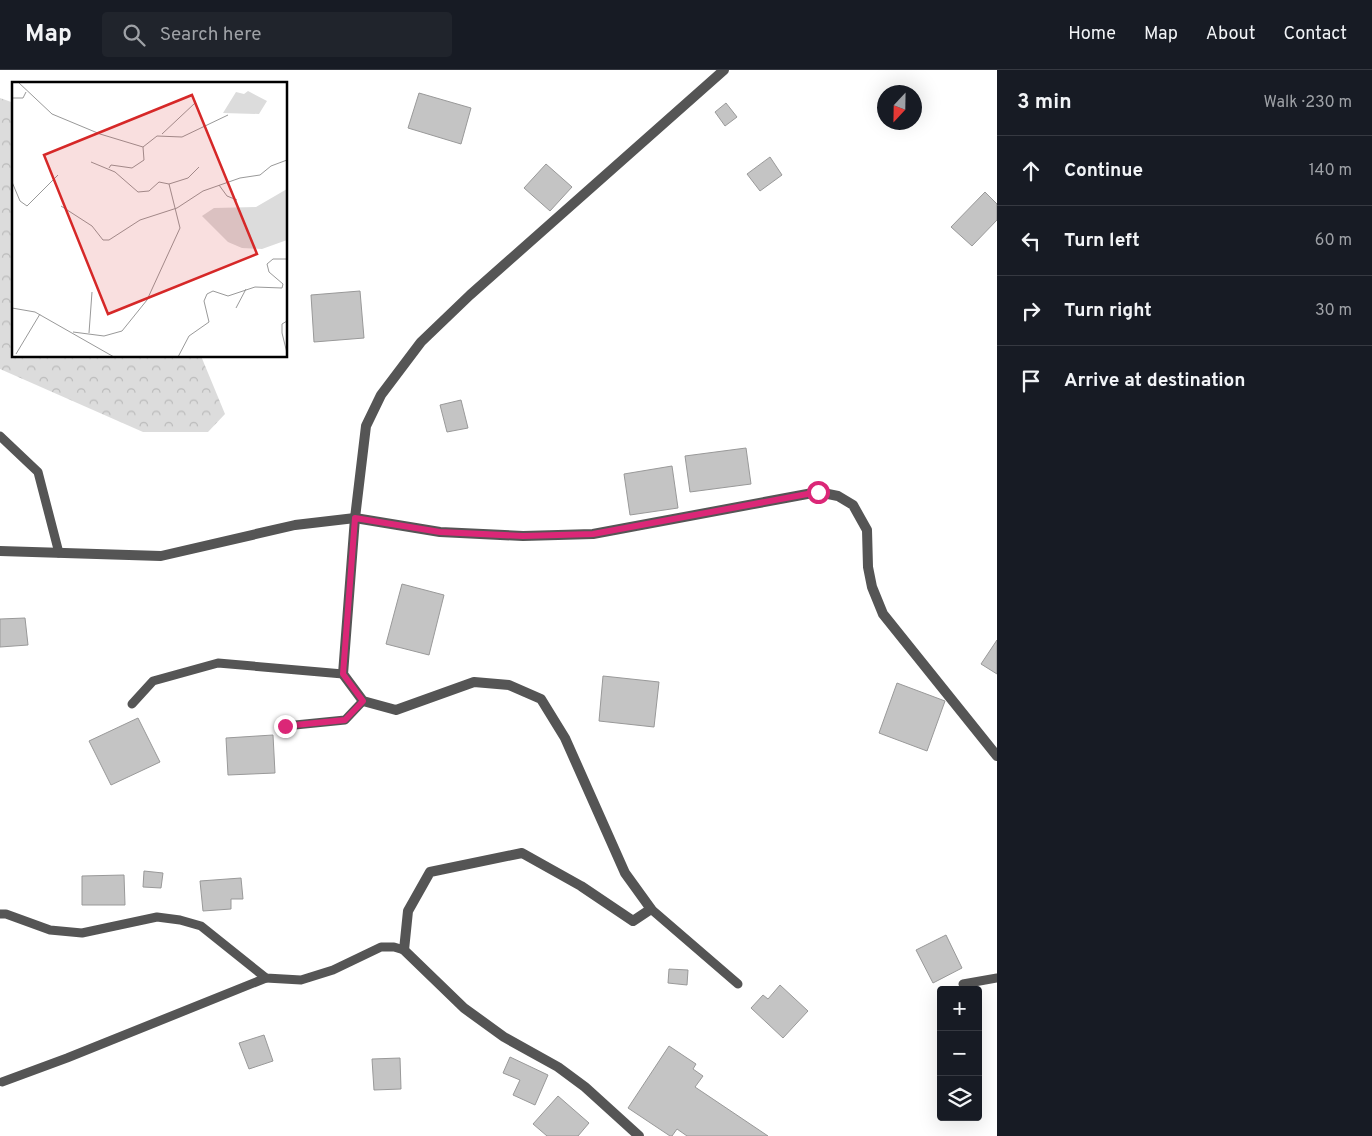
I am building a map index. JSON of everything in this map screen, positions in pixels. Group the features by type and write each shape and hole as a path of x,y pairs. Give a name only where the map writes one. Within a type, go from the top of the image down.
{"street":[{"path":"639,1136 586,1087 558,1067 504,1037 464,1008 404,950 408,912 430,872 522,853 581,886 632,921 651,909 625,873 565,738 541,699 509,686 474,682 396,710 363,701 343,674 355,518 366,426 381,395 421,342 470,295 724,70"},
{"path":"0,551 161,556 295,525 355,518 440,532 523,536 593,534 818,492 838,496 853,505 867,530 868,567 872,587 883,614 997,756"}],"lane":[{"path":"0,436 38,472 59,553"},
{"path":"132,704 153,681 218,663 343,674"},
{"path":"285,726 345,720 363,701"},
{"path":"651,909 738,984"},
{"path":"0,914 50,930 82,933 157,917 180,920 201,926 266,978"},
{"path":"2,1082 266,978 301,980 333,970 381,948 394,947 404,950"},
{"path":"963,984 997,978"}],"green space":[{"path":"0,98 12,102 12,358 202,358 225,414 208,432 143,432 0,369"}],"building":[{"path":"419,93 471,108 461,144 408,128"},
{"path":"726,103 737,117 725,126 715,112"},
{"path":"770,157 782,175 760,191 747,174"},
{"path":"546,164 572,187 550,211 524,188"},
{"path":"985,192 997,204 997,220 972,246 951,227"},
{"path":"360,291 364,338 314,342 311,295"},
{"path":"461,400 468,428 447,432 440,405"},
{"path":"746,448 751,484 690,492 685,456"},
{"path":"672,466 678,508 630,515 624,474"},
{"path":"402,584 444,595 429,655 386,644"},
{"path":"25,618 28,645 0,647 0,619"},
{"path":"997,640 997,674 981,664"},
{"path":"603,676 659,682 654,727 599,721"},
{"path":"897,683 945,701 927,751 879,733"},
{"path":"138,718 160,762 111,785 89,741"},
{"path":"273,735 275,773 228,775 226,738"},
{"path":"144,871 163,873 161,888 143,887"},
{"path":"124,875 125,905 82,905 82,876"},
{"path":"241,878 243,899 231,899 231,909 203,911 200,881"},
{"path":"946,935 962,968 933,983 916,950"},
{"path":"669,969 688,970 687,985 668,983"},
{"path":"780,985 808,1011 783,1038 751,1008 763,995 768,999"},
{"path":"264,1035 273,1061 249,1069 239,1043"},
{"path":"669,1046 696,1064 693,1069 703,1076 695,1087 768,1136 687,1136 677,1129 670,1136 628,1108"},
{"path":"510,1057 548,1075 535,1105 513,1095 520,1080 503,1073"},
{"path":"400,1058 401,1089 374,1090 372,1059"},
{"path":"558,1096 589,1123 578,1136 547,1136 533,1124"}],"route":[{"path":"285,726 345,720 363,701 343,674 355,518 440,532 523,536 593,534 818,492"}]}
